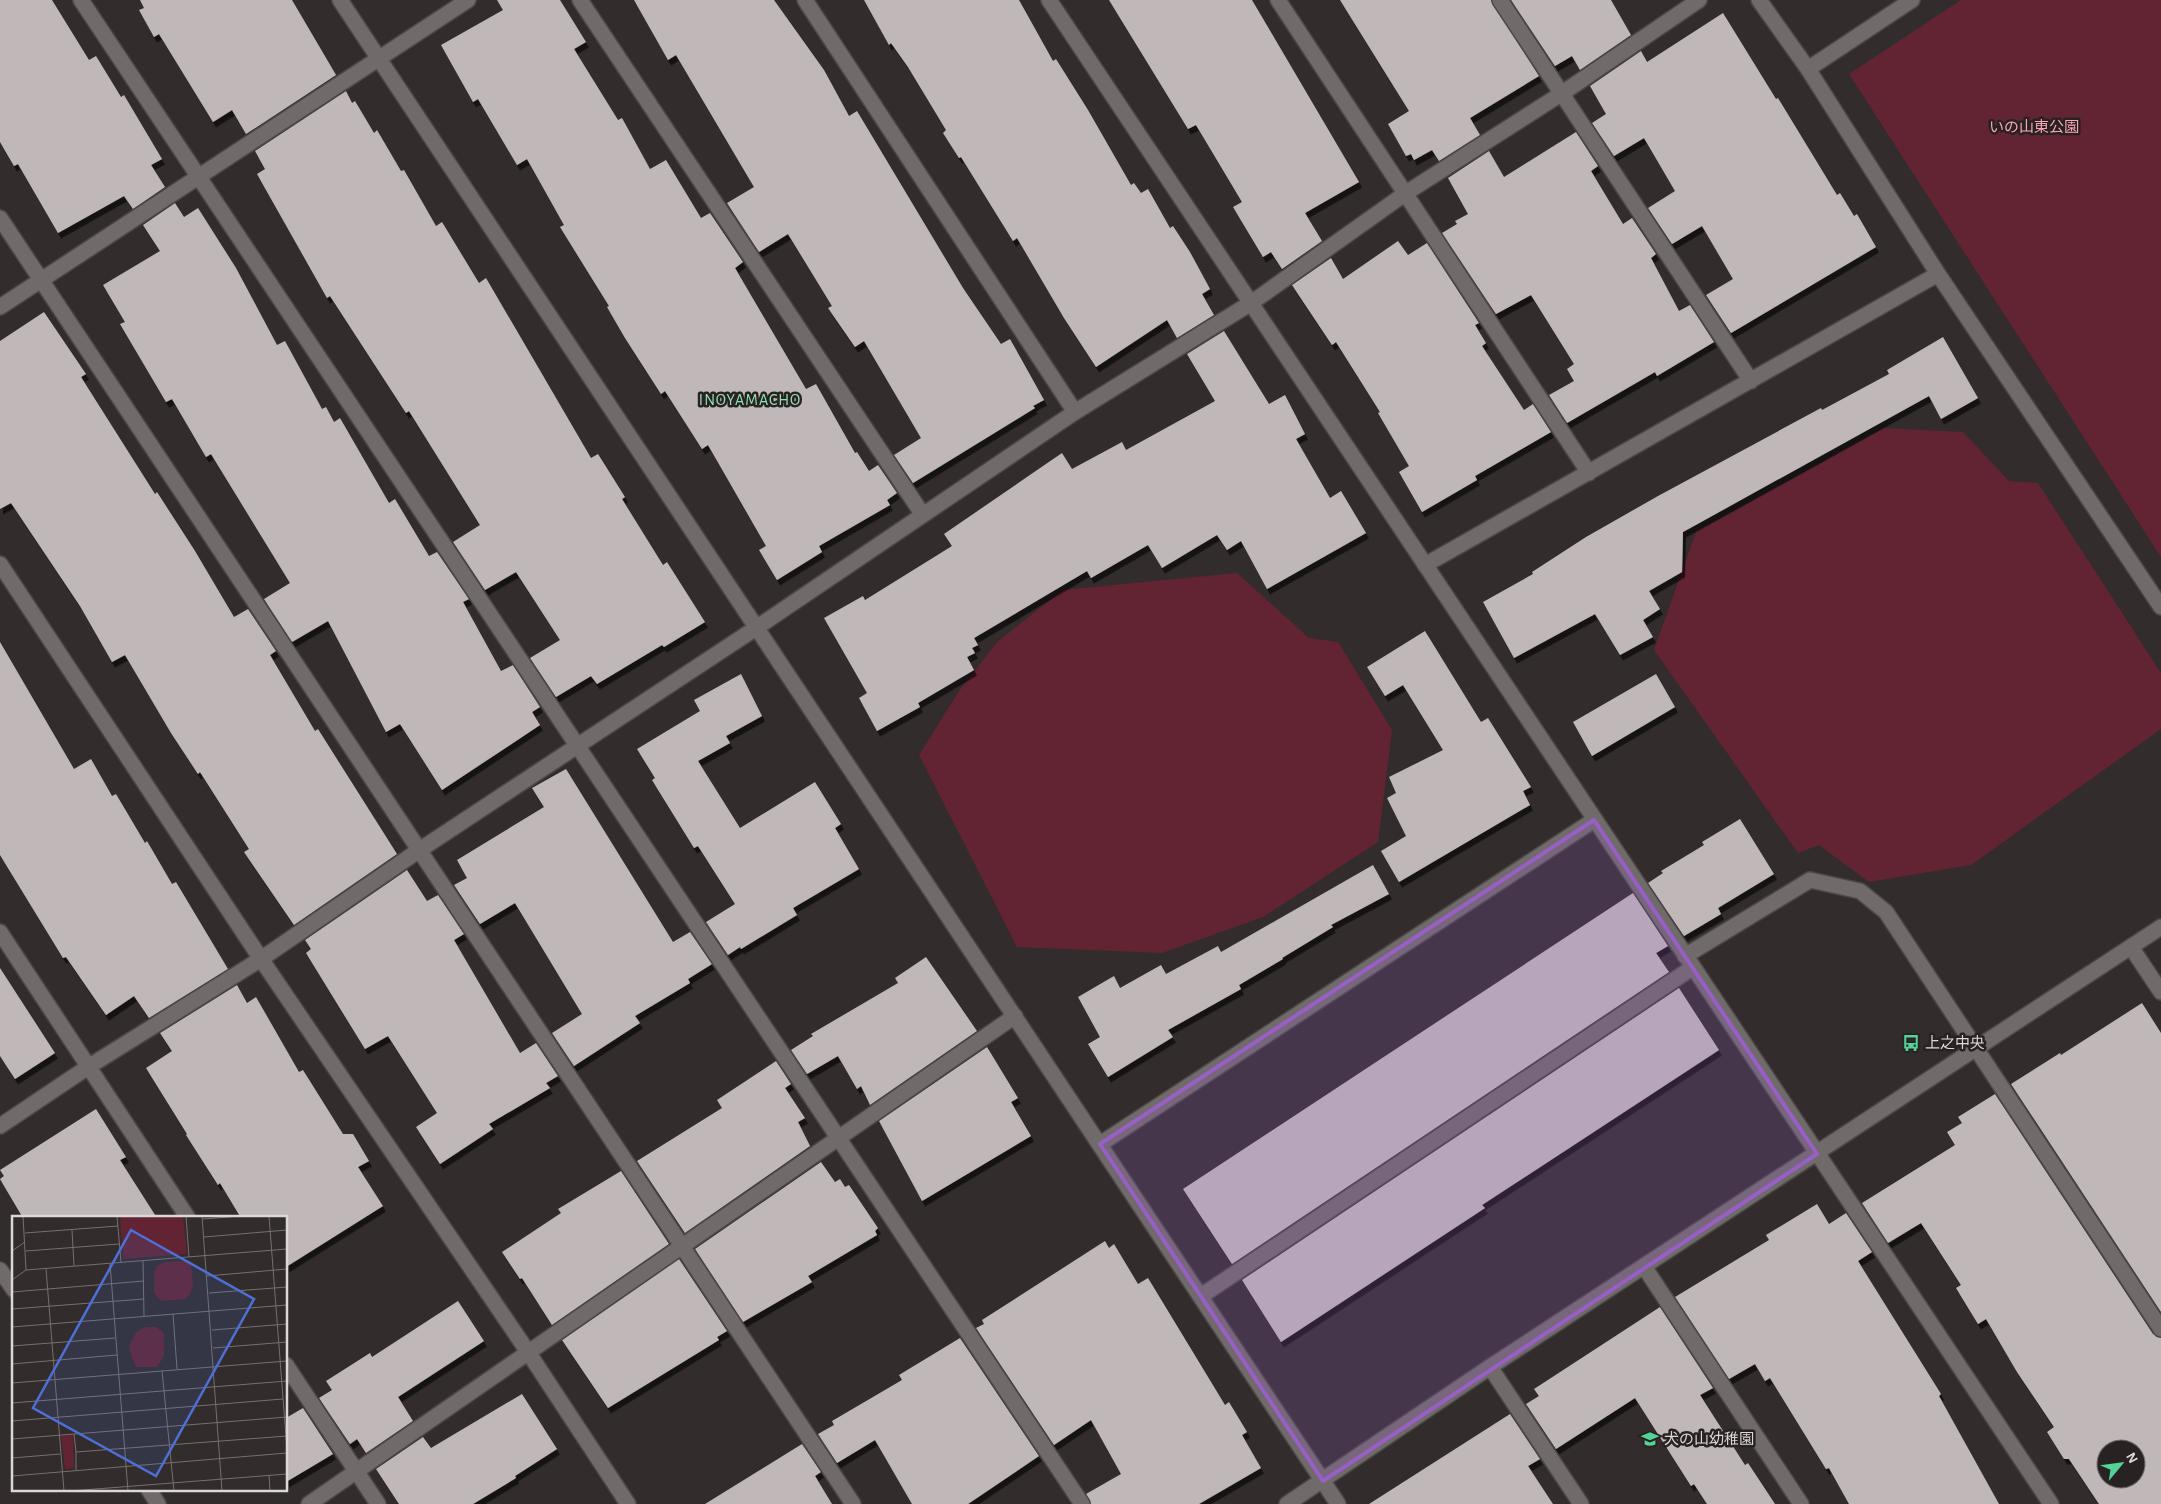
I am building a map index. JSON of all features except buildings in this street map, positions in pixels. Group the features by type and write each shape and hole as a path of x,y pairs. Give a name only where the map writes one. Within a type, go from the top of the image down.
{"street":[{"path":"81,0 1082,1504"},
{"path":"340,0 1338,1504"},
{"path":"0,307 468,0"},
{"path":"580,0 923,515"},
{"path":"805,0 1075,412"},
{"path":"1049,0 1688,962 2051,1504"},
{"path":"1278,0 1589,473"},
{"path":"1500,0 1751,381"},
{"path":"0,1126 88,1067 261,959 418,851 756,628 1075,412 1251,303 1406,193 1561,94 1699,0"},
{"path":"1759,0 1808,69 1938,274 2161,607"},
{"path":"1808,69 1912,0"},
{"path":"0,218 418,851 853,1504"},
{"path":"1425,565 1938,274"},
{"path":"0,564 261,959 528,1352 628,1504"},
{"path":"1100,1144 1594,820"},
{"path":"1201,1296 1810,880 1860,891 1886,912 2161,1329"},
{"path":"1287,1504 1490,1368 1645,1268 2161,927"},
{"path":"0,932 187,1216"},
{"path":"2131,947 2161,992"},
{"path":"309,1504 1015,1016"},
{"path":"1645,1268 1801,1504"},
{"path":"0,1270 12,1287"},
{"path":"288,1368 378,1504"},
{"path":"1490,1368 1581,1504"},
{"path":"150,1492 158,1504"}],"highlighted area":[{"path":"1594,820 1817,1154 1323,1481 1100,1144"}],"green space":[{"name":"いの山東公園","path":"1961,0 2161,0 2161,557 1849,74"},
{"path":"1884,428 1963,432 2009,481 2038,483 2161,673 2161,729 1971,865 1869,882 1819,845 1798,853 1654,650 1696,532"},
{"path":"1237,573 1309,638 1338,642 1392,730 1378,842 1263,917 1162,953 1017,947 919,755 959,691 997,642 1063,590"}],"place":[{"name":"上之中央","path":"1911,1043"},
{"name":"犬の山幼稚園","path":"1650,1439"}],"district":[{"name":"INOYAMACHO","path":"750,399"}]}
